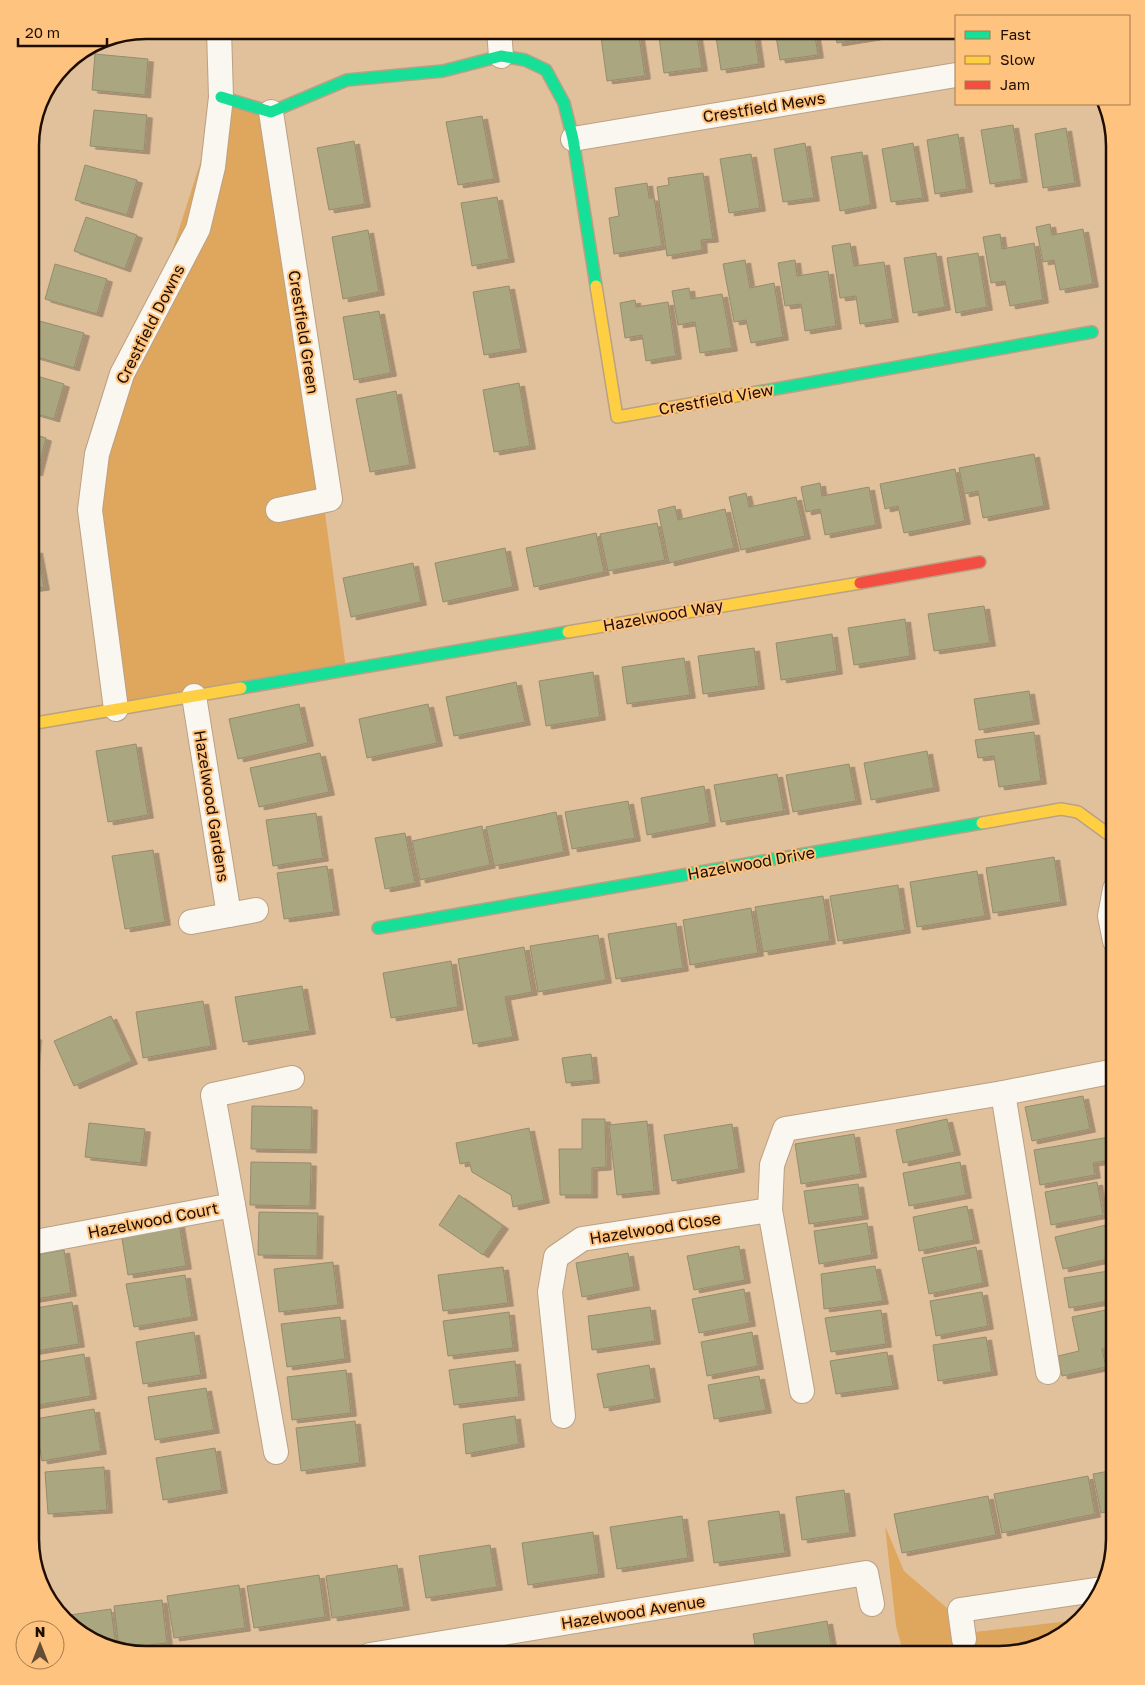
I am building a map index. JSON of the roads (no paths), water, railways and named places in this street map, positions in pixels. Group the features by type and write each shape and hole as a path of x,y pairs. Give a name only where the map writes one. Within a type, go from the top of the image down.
{"street":[{"name":"Crestfield Downs","path":"116,709 90,510 97,454 122,374 172,283 198,229 213,167 221,97 220,39"},
{"path":"499,39 500,56"},
{"path":"221,97 271,112 347,80 443,71 500,56 525,60 546,70 564,103 573,139"},
{"name":"Crestfield Mews","path":"573,139 955,75"},
{"name":"Crestfield Green","path":"271,112 330,499 278,510"},
{"name":"Crestfield View","path":"573,139 617,417 1092,332"},
{"name":"Hazelwood Way","path":"39,722 980,562"},
{"name":"Hazelwood Gardens","path":"194,696 229,915"},
{"name":"Hazelwood Drive","path":"378,928 1061,809 1078,812 1106,832"},
{"path":"191,922 256,910"},
{"path":"802,1391 770,1210 772,1165 785,1129 1003,1093 1106,1073"},
{"name":"Hazelwood Court","path":"39,1241 233,1205 213,1095 292,1078"},
{"path":"1003,1093 1048,1372"},
{"path":"233,1205 276,1452"},
{"name":"Hazelwood Close","path":"564,1416 550,1292 556,1257 582,1239 770,1210"},
{"name":"Hazelwood Avenue","path":"424,1646 866,1573 872,1604"},
{"path":"964,1639 960,1610 1093,1590"}]}
